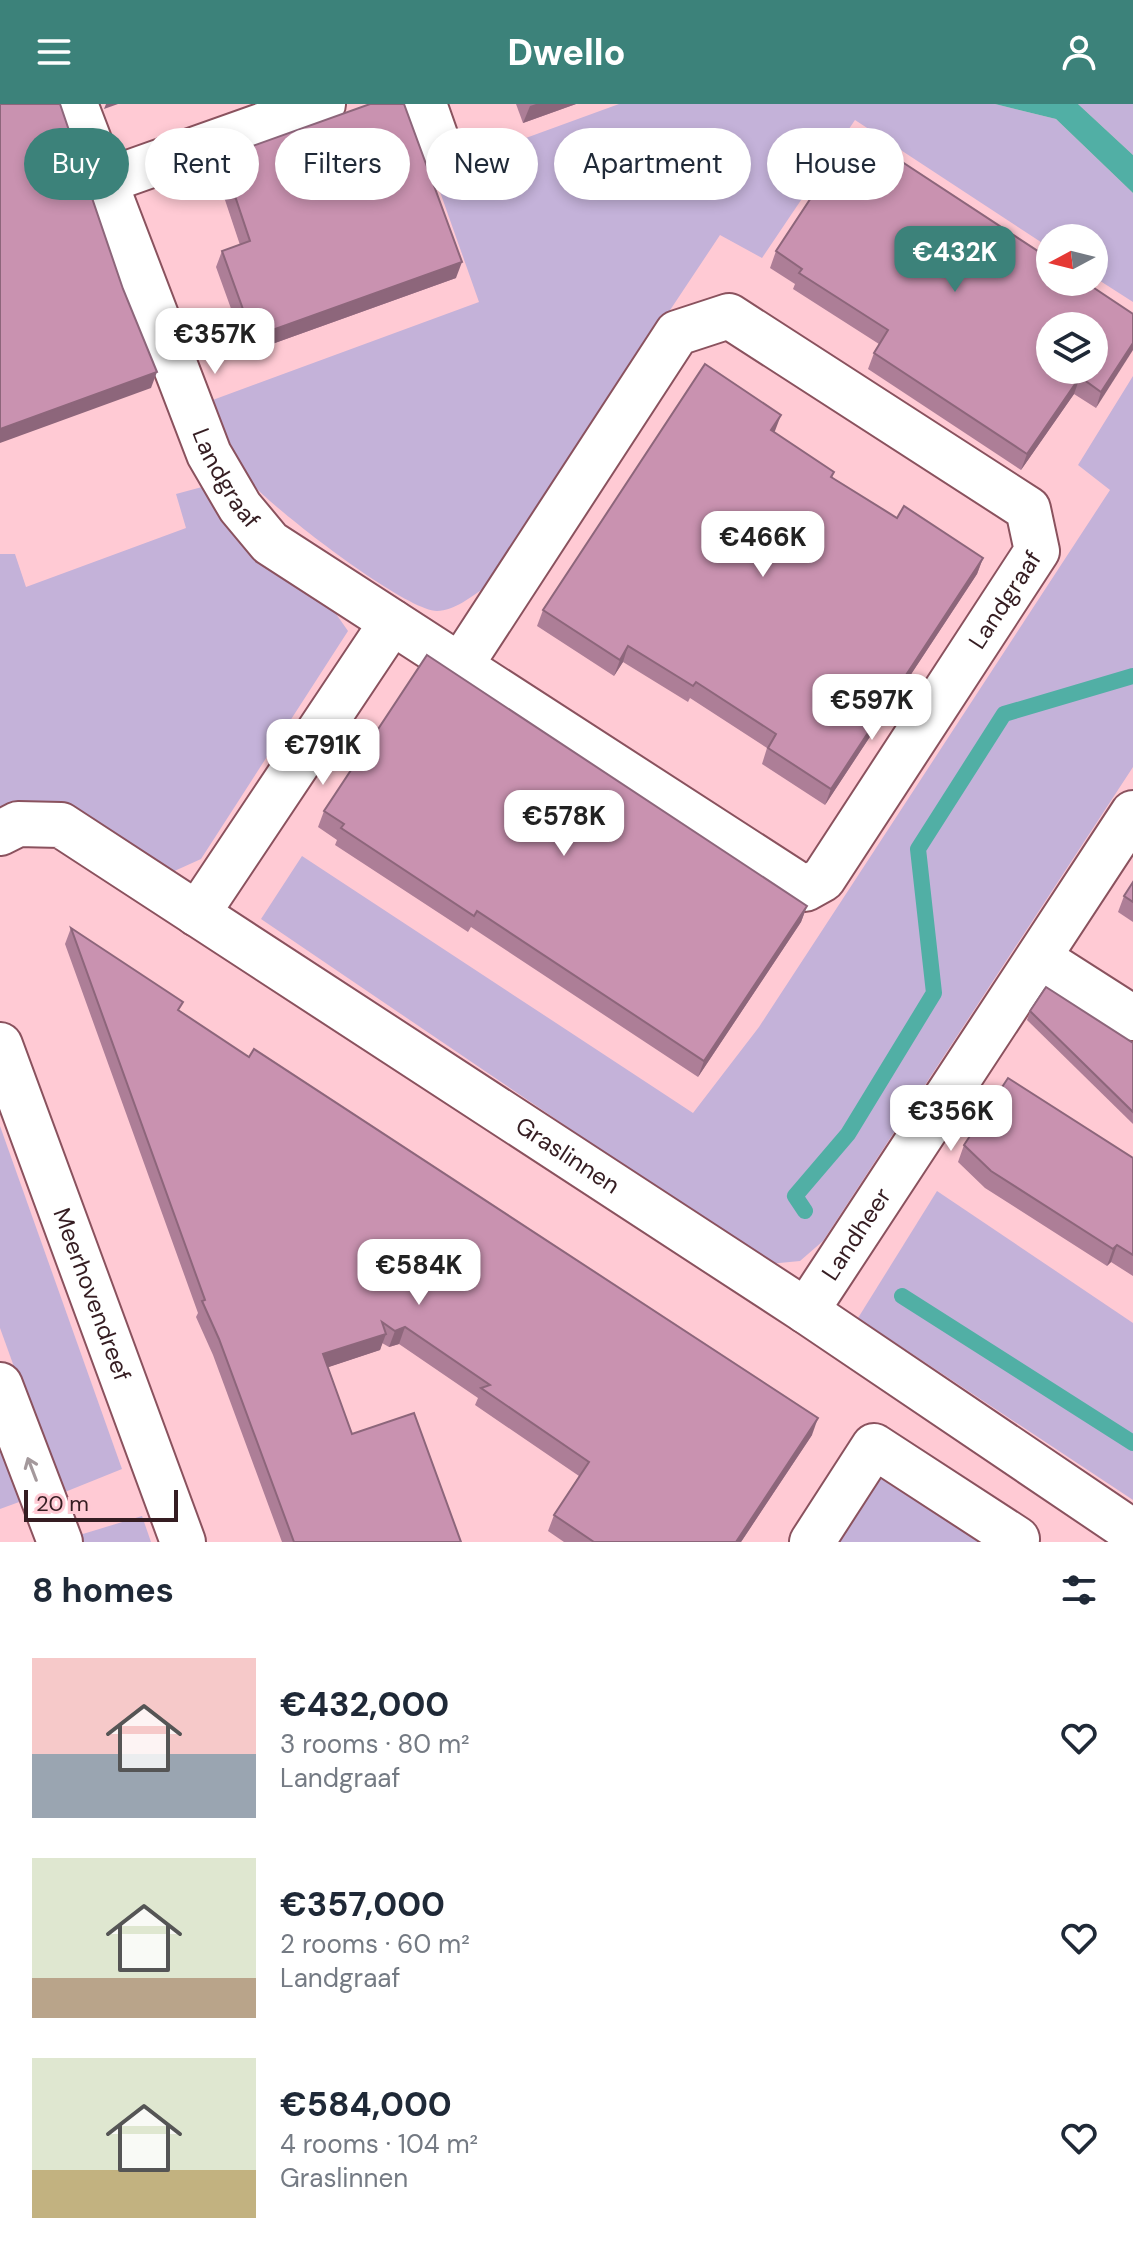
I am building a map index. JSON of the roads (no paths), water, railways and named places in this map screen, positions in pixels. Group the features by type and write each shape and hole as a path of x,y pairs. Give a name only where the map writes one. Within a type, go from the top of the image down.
{"street":[{"name":"Landgraaf","path":"75,104 84,128"},
{"path":"129,173 323,104"},
{"path":"424,104 432,128"},
{"name":"Landgraaf","path":"110,200 209,454 240,507 270,543 460,666 805,889 823,879 1037,551 1028,509 729,316 677,333 460,666"},
{"path":"197,914 392,622"},
{"name":"Landheer","path":"806,1311 1133,813"},
{"name":"Graslinnen","path":"0,833 18,824 61,825 806,1311 1123,1533"},
{"path":"1039,958 1133,1018"},
{"name":"Meerhovendreef","path":"0,1045 183,1542"},
{"path":"0,1385 60,1542"},
{"path":"812,1542 874,1446 1017,1539 1015,1542"}],"water":[{"path":"995,104 1078,104 1133,155 1133,193 1056,119"}],"waterway":[{"path":"805,1211 795,1196 848,1134 934,993 918,849 1004,714 1133,676"},
{"path":"902,1296 1133,1443"}]}
